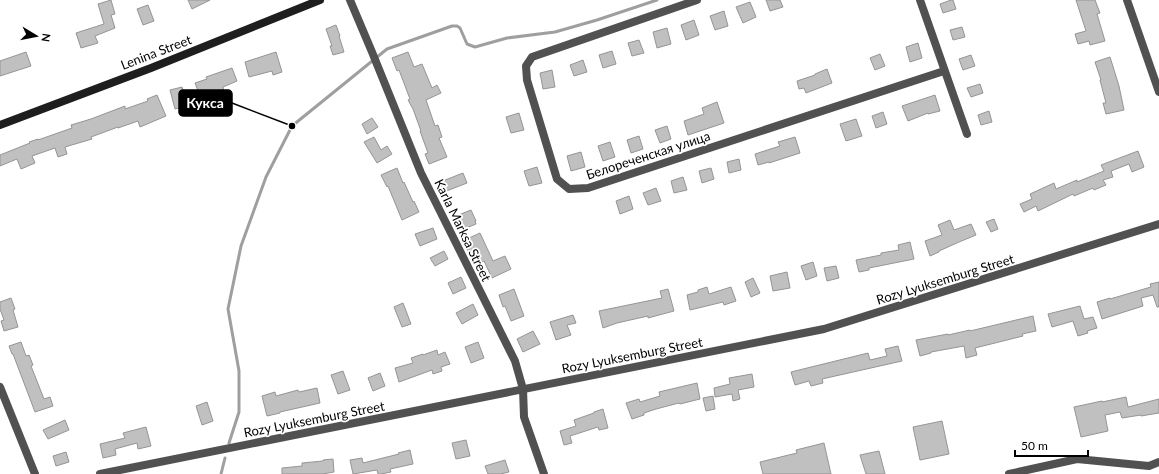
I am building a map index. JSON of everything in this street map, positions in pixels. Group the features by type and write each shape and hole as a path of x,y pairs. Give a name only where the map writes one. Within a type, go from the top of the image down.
{"street":[{"name":"Lenina Street","path":"0,125 151,68 320,0"},
{"name":"Karla Marksa Street","path":"350,0 421,173 515,361 522,389 524,417 544,474"},
{"name":"Белореченская улица","path":"697,0 532,57 526,66 527,80 557,178 569,189 588,188 944,71"},
{"path":"920,0 967,134"},
{"path":"1127,0 1159,92"},
{"name":"Rozy Lyuksemburg Street","path":"100,474 824,329 1159,224"},
{"path":"0,387 35,474"},
{"path":"1009,474 1077,459 1149,466 1159,462"}],"building":[{"path":"111,0 115,14 111,15 115,28 95,36 98,43 81,48 76,33 104,24 98,4"},
{"path":"188,0 210,0 192,9"},
{"path":"766,0 780,0 783,7 770,11"},
{"path":"953,0 956,9 943,13 940,4"},
{"path":"1076,0 1095,0 1100,13 1097,14 1105,41 1090,45 1089,41 1078,44 1075,34 1086,31"},
{"path":"750,2 756,17 743,23 736,7"},
{"path":"148,5 154,21 143,25 137,9"},
{"path":"724,11 728,26 715,30 710,16"},
{"path":"694,20 699,35 686,40 681,25"},
{"path":"336,25 344,52 333,55 330,46 332,46 326,29"},
{"path":"962,27 965,37 953,40 950,30"},
{"path":"667,28 671,44 657,48 653,32"},
{"path":"639,40 644,53 632,56 628,43"},
{"path":"918,43 922,58 910,62 906,47"},
{"path":"612,51 616,64 603,68 599,55"},
{"path":"26,52 31,66 0,76 0,61"},
{"path":"276,52 282,72 273,75 272,71 249,77 245,62"},
{"path":"408,52 414,67 422,64 432,88 437,85 441,93 426,100 435,126 438,125 442,137 439,138 447,157 429,164 425,154 428,153 421,131 408,100 410,99 399,70 397,71 392,58"},
{"path":"880,54 885,66 875,70 870,58"},
{"path":"971,55 975,66 963,70 959,59"},
{"path":"1110,57 1119,86 1124,110 1106,114 1103,103 1106,103 1095,62"},
{"path":"583,60 587,72 574,76 570,65"},
{"path":"232,68 237,81 223,87 224,92 213,96 212,92 200,96 195,83 207,79 206,77"},
{"path":"827,69 832,83 806,93 804,88 799,89 797,81"},
{"path":"552,70 555,87 543,89 540,73"},
{"path":"980,84 983,93 971,97 967,88"},
{"path":"182,87 188,106 175,109 170,90"},
{"path":"157,95 166,116 140,127 138,121 91,137 92,139 65,147 67,154 58,157 55,148 32,156 35,163 21,169 17,159 0,166 0,155 30,143 29,142 72,128 71,125 125,106 125,109 148,101 147,99"},
{"path":"935,95 940,111 928,113 908,121 902,106"},
{"path":"717,102 724,123 688,135 684,121 704,114 702,108"},
{"path":"989,111 992,122 981,125 978,115"},
{"path":"883,112 887,124 876,128 872,116"},
{"path":"519,113 524,130 511,133 506,117"},
{"path":"372,118 378,127 367,134 362,124"},
{"path":"856,119 862,136 846,141 840,124"},
{"path":"667,126 671,139 660,143 655,130"},
{"path":"639,136 643,149 631,153 627,140"},
{"path":"374,137 381,150 387,146 392,154 377,163 364,142"},
{"path":"795,137 800,153 758,165 755,154 780,146 778,142"},
{"path":"610,142 615,157 603,161 598,146"},
{"path":"1138,151 1144,167 1132,172 1129,164 1111,171 1113,177 1103,180 1106,185 1094,190 1093,188 1074,196 1073,194 1038,211 1036,206 1024,212 1020,204 1032,199 1030,194 1054,183 1056,189 1077,180 1077,182 1104,171 1101,165"},
{"path":"581,152 585,167 571,171 567,156"},
{"path":"739,159 741,170 729,173 727,162"},
{"path":"537,167 542,183 529,186 524,171"},
{"path":"397,168 403,183 404,182 419,212 402,220 388,186 387,187 381,175"},
{"path":"711,168 714,179 702,183 699,171"},
{"path":"463,173 467,183 444,192 440,182"},
{"path":"683,177 687,190 674,193 671,181"},
{"path":"656,188 661,201 648,205 643,193"},
{"path":"629,196 633,209 620,214 616,201"},
{"path":"471,210 476,224 464,229 464,227 461,228 456,216"},
{"path":"994,219 998,229 991,232 986,222"},
{"path":"950,220 954,230 971,224 976,235 930,256 925,241 942,235 938,225"},
{"path":"433,228 437,239 420,246 415,234"},
{"path":"480,233 493,261 505,256 511,269 492,278 484,261 476,265 470,250 468,251 465,244 470,241 469,238"},
{"path":"910,242 914,259 869,268 869,270 859,272 856,260 899,250 898,245"},
{"path":"444,251 448,259 435,266 430,258"},
{"path":"813,262 817,276 806,280 801,266"},
{"path":"836,266 839,278 827,281 824,268"},
{"path":"787,272 790,288 773,291 770,276"},
{"path":"461,277 466,288 453,294 448,283"},
{"path":"753,278 760,293 751,297 745,282"},
{"path":"1159,282 1159,307 1157,307 1153,295 1141,298 1143,306 1102,319 1097,302 1151,287 1150,284"},
{"path":"707,287 709,294 731,287 736,301 724,305 723,302 690,310 687,295 698,292 698,290"},
{"path":"514,289 524,316 511,321 505,306 503,307 499,295"},
{"path":"668,289 674,311 648,318 648,316 617,323 603,328 599,311 662,298 660,291"},
{"path":"11,298 15,309 13,310 18,327 4,331 1,321 4,320 0,309 0,302"},
{"path":"403,303 411,324 402,327 394,307"},
{"path":"473,304 478,315 462,324 456,313"},
{"path":"1080,306 1084,319 1093,317 1097,328 1078,336 1073,321 1052,327 1048,314"},
{"path":"573,315 576,323 567,325 571,335 556,340 550,322"},
{"path":"1033,316 1036,331 1022,334 1023,336 975,348 977,355 966,358 964,346 931,352 920,356 916,340 970,331"},
{"path":"533,331 540,344 523,352 517,339"},
{"path":"21,342 26,356 29,355 33,365 31,366 44,399 50,397 53,406 35,412 9,346"},
{"path":"478,342 484,358 471,363 465,347"},
{"path":"898,346 902,361 822,379 823,383 811,386 809,381 795,385 791,372 868,353 870,360 887,356 885,349"},
{"path":"437,350 438,355 445,352 450,364 441,367 442,371 433,374 432,370 399,382 395,368 413,363 411,358"},
{"path":"343,371 350,390 338,394 331,375"},
{"path":"380,373 385,386 373,391 368,378"},
{"path":"752,374 754,387 738,390 740,399 733,401 732,394 715,397 714,388 730,384 729,378"},
{"path":"697,383 700,399 656,409 632,419 626,403 639,399 640,402 660,396 659,392"},
{"path":"317,388 320,403 267,416 262,396 275,392 276,396 298,390 299,392"},
{"path":"713,396 715,409 706,411 703,398"},
{"path":"1126,397 1128,407 1159,399 1159,413 1122,418 1120,412 1105,415 1108,431 1081,437 1074,407"},
{"path":"207,402 213,421 202,425 196,406"},
{"path":"603,409 608,428 599,430 598,427 570,436 572,443 564,445 560,431 576,426 574,420"},
{"path":"65,420 69,430 48,439 43,430"},
{"path":"942,421 949,454 920,460 913,427"},
{"path":"146,427 151,446 138,449 137,443 115,449 116,455 103,458 100,444 125,438 123,433"},
{"path":"466,440 470,456 456,459 452,443"},
{"path":"824,443 831,474 763,474 760,462 797,453 796,450"},
{"path":"410,450 413,464 390,469 391,472 381,474 378,474 377,470 353,474 350,460 362,458 363,463"},
{"path":"879,451 885,474 866,474 860,455"},
{"path":"66,452 69,462 56,466 53,456"},
{"path":"333,459 334,472 322,474 282,474 282,468 302,466 302,463"},
{"path":"505,460 509,472 488,474 485,466"}],"waterway":[{"path":"229,443 239,412 239,371 228,309 241,246 266,177 292,126 387,49 452,26 457,26 460,28 467,44 475,47 507,38 555,32 657,0"},
{"path":"221,474 225,458"}],"place":[{"name":"Кукса","path":"292,126"}]}
